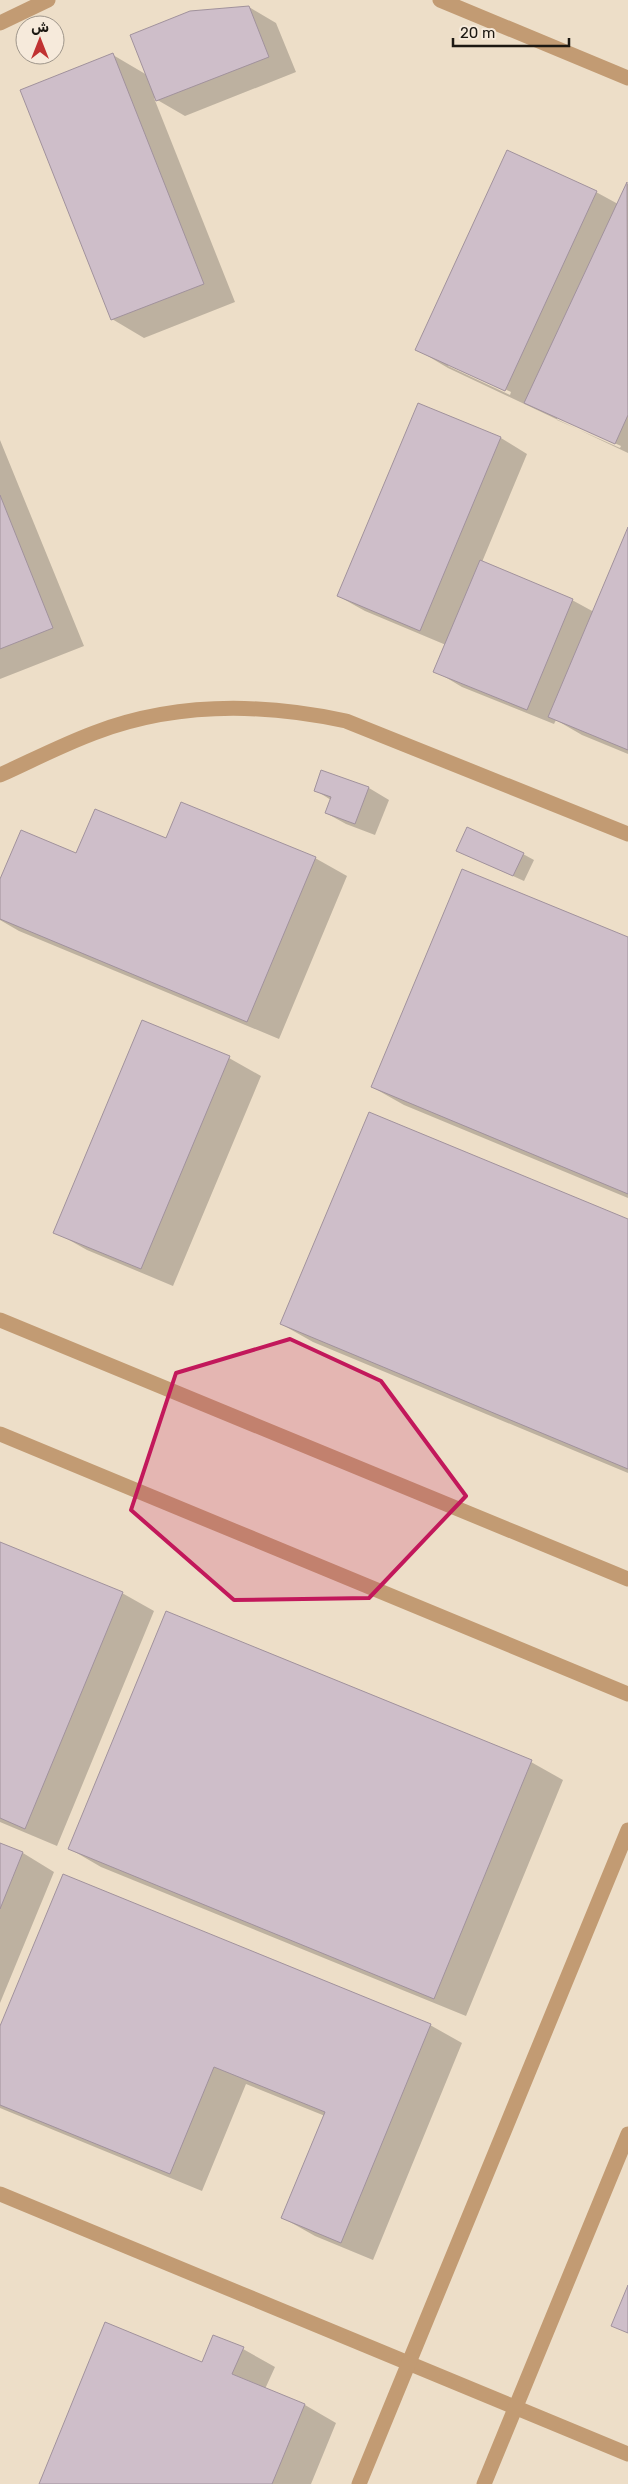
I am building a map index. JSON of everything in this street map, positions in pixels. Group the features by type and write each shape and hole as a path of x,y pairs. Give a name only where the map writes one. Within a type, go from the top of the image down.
{"street":[{"path":"0,22 48,0"},
{"path":"440,0 628,78"},
{"path":"0,774 94,732 135,720 177,712 220,708 262,708 304,712 346,721 628,834"},
{"path":"0,1320 628,1579"},
{"path":"0,1434 628,1694"},
{"path":"359,2484 628,1830"},
{"path":"484,2484 628,2134"},
{"path":"0,2194 628,2454"}],"highlighted area":[{"path":"290,1339 381,1381 466,1496 369,1598 234,1600 131,1510 176,1373"}],"shaded area":[{"path":"0,0 628,0 628,2484 0,2484"}],"building":[{"path":"249,6 269,57 156,101 130,35 190,11"},
{"path":"113,53 204,284 111,320 20,90"},
{"path":"507,150 597,191 505,391 415,350"},
{"path":"627,182 628,415 615,444 524,403"},
{"path":"418,403 501,437 420,631 337,596"},
{"path":"0,495 53,628 0,649"},
{"path":"628,527 628,750 548,717"},
{"path":"480,560 573,599 527,710 433,672"},
{"path":"321,770 369,787 355,824 325,813 331,797 314,791"},
{"path":"181,802 316,857 247,1022 0,919 0,879 21,830 76,853 95,809 166,838"},
{"path":"467,827 524,853 513,876 456,851"},
{"path":"462,869 628,937 628,1194 371,1087"},
{"path":"142,1020 230,1056 141,1269 53,1233"},
{"path":"369,1112 628,1219 628,1469 280,1324"},
{"path":"0,1542 123,1592 25,1829 0,1818"},
{"path":"166,1611 532,1760 434,1999 68,1849"},
{"path":"0,1843 23,1852 0,1909"},
{"path":"63,1874 431,2024 341,2243 281,2218 325,2112 214,2067 170,2174 0,2105 0,2026"},
{"path":"628,2285 628,2333 611,2326"},
{"path":"105,2322 202,2362 213,2335 244,2347 232,2374 305,2404 272,2484 39,2484"}]}
